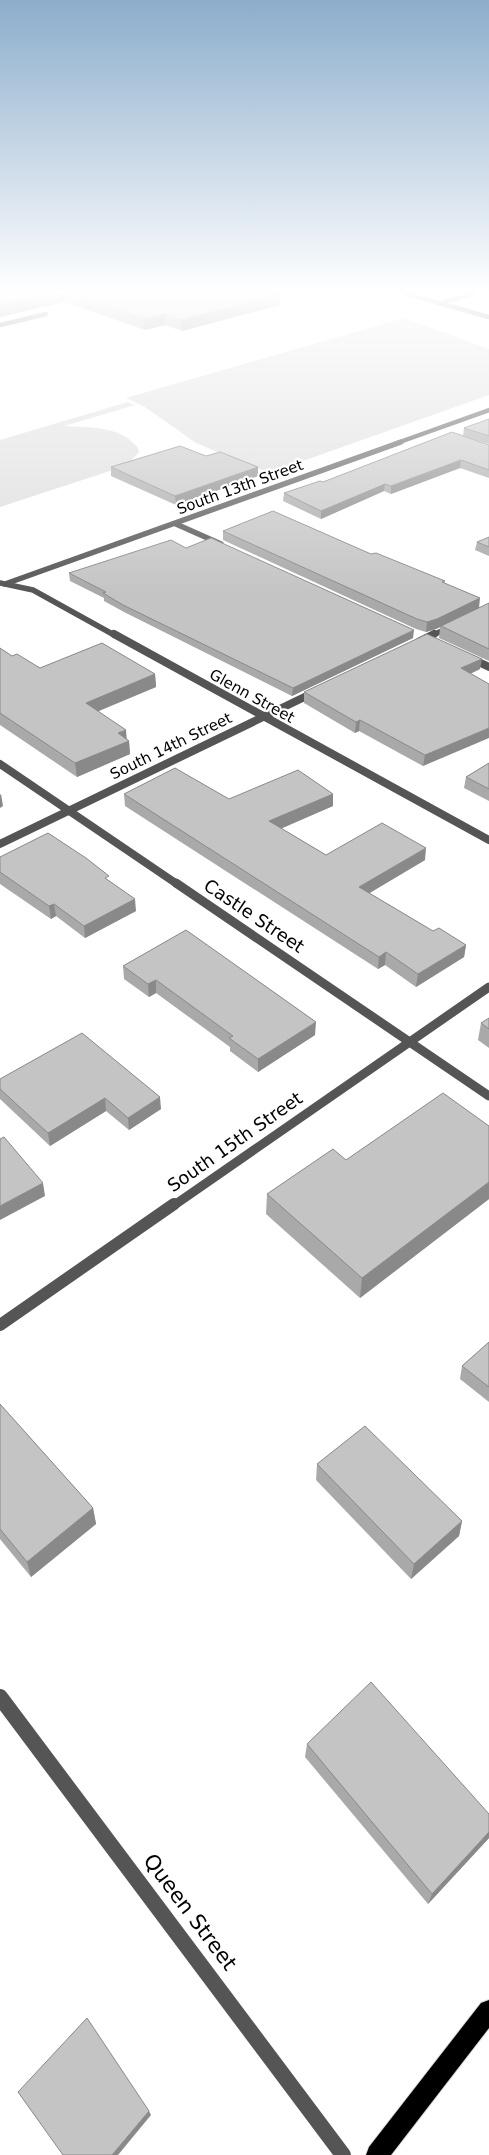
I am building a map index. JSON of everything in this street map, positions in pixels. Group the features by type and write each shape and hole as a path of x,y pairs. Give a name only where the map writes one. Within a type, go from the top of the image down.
{"main road":[{"path":"377,2155 489,2011"}],"street":[{"name":"South 13th Street","path":"1,585 176,524 489,410"},
{"path":"434,430 444,433"},
{"path":"176,524 230,548"},
{"name":"Glenn Street","path":"1,585 33,590 261,717 489,840"},
{"path":"409,646 462,621"},
{"path":"417,634 435,642"},
{"path":"462,655 489,667"},
{"name":"South 14th Street","path":"0,844 322,688"},
{"name":"Castle Street","path":"0,764 489,1096"},
{"name":"South 15th Street","path":"0,1325 489,988"},
{"name":"Queen Street","path":"0,1697 343,2155"}],"shaded area":[{"path":"141,394 489,394 269,473 196,443 145,407 126,398"},
{"path":"128,402 135,405 64,426 104,429 122,435 138,448 139,452 129,463 0,507 0,440"}],"building":[{"path":"489,419 489,436 464,428"},
{"path":"452,432 489,445 489,470 461,460 391,486 385,484 321,511 284,493 320,481 323,482"},
{"path":"180,446 206,456 220,452 258,467 175,496 111,467"},
{"path":"273,511 371,554 376,553 445,581 442,582 480,598 427,622 223,531"},
{"path":"489,537 489,547 477,542"},
{"path":"211,538 414,630 293,688 123,605 103,593 106,592 69,573 171,540 186,548"},
{"path":"489,603 489,649 441,626"},
{"path":"427,634 482,659 461,668 489,684 489,728 425,755 360,720 356,722 304,692"},
{"path":"102,643 155,674 86,703 126,730 118,733 129,741 75,763 0,713 0,648 12,656 17,654 40,668"},
{"path":"489,763 489,789 466,777"},
{"path":"175,768 229,799 298,770 333,794 269,821 326,855 382,823 426,848 359,887 433,931 439,928 466,945 418,974 386,952 379,957 124,794"},
{"path":"48,833 86,858 109,876 105,878 135,899 84,926 54,904 49,906 0,872 0,857"},
{"path":"186,930 316,1022 258,1059 229,1038 233,1036 156,980 148,984 123,966"},
{"path":"489,1018 489,1029 481,1023"},
{"path":"82,1033 160,1097 128,1118 105,1098 48,1133 0,1089 0,1079"},
{"path":"443,1093 489,1126 489,1182 362,1278 267,1194 333,1149 346,1160"},
{"path":"4,1137 43,1183 0,1206 0,1139"},
{"path":"489,1342 489,1387 462,1366"},
{"path":"0,1404 93,1508 27,1562 0,1529"},
{"path":"365,1426 462,1521 414,1564 317,1464"},
{"path":"371,1682 489,1814 489,1832 432,1894 307,1744"},
{"path":"87,2018 149,2111 112,2155 63,2155 18,2092"}]}
